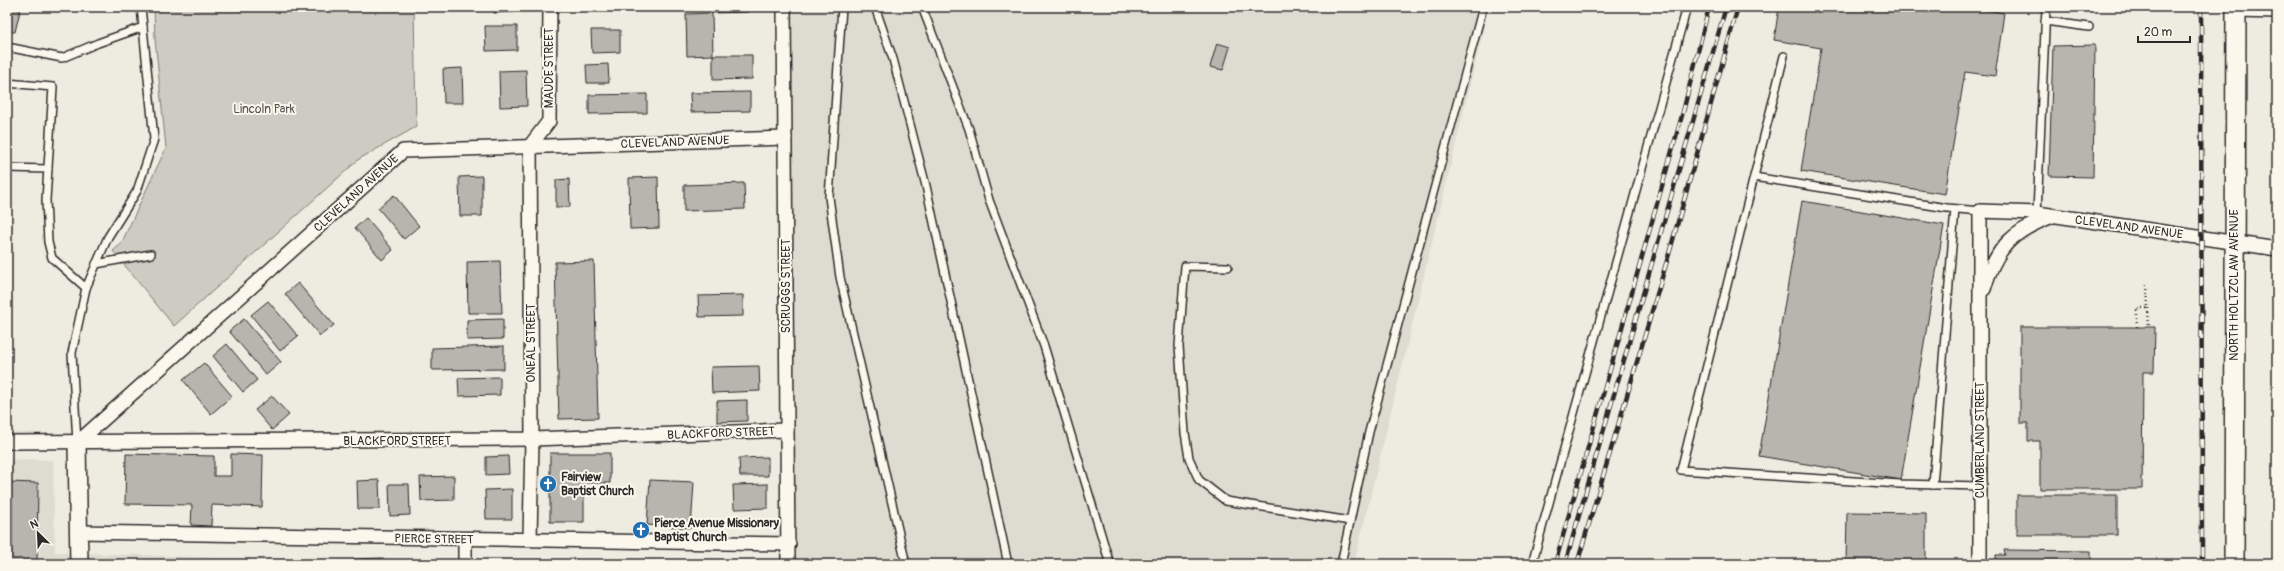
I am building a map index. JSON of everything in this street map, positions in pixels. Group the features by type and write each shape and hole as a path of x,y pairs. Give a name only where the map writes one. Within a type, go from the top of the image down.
{"main road":[{"name":"NORTH HOLTZCLAW AVENUE","path":"2234,564 2236,10"}],"street":[{"name":"MAUDE STREET","path":"530,146 549,121 550,7"},
{"name":"SCRUGGS STREET","path":"784,7 788,564"},
{"name":"CLEVELAND AVENUE","path":"77,443 404,150 785,138"},
{"name":"ONEAL STREET","path":"530,146 532,439 530,539"},
{"name":"CLEVELAND AVENUE","path":"1980,211 2037,213 2234,243 2277,248"},
{"name":"CUMBERLAND STREET","path":"1980,211 1980,564"},
{"name":"CUMBERLAND STREET","path":"1980,317 1984,291 1991,266 2002,248 2021,230 2054,216"},
{"name":"BLACKFORD STREET","path":"7,442 77,443 532,439 787,430"},
{"path":"77,443 79,564"},
{"name":"PIERCE STREET","path":"79,532 465,540 530,539 788,544"},
{"path":"465,540 465,564"}],"lane":[{"path":"77,443 72,353 86,288 108,237 137,191 154,139 140,7"},
{"path":"842,7 829,197 840,277 906,564"},
{"path":"875,7 893,59 926,186 1008,564"},
{"path":"922,7 969,128 989,200 1044,346 1110,564"},
{"path":"1341,564 1370,432 1483,7"},
{"path":"1532,564 1687,7"},
{"path":"2037,213 2046,7"},
{"path":"2236,10 2277,15"},
{"path":"2045,21 2090,27"},
{"path":"7,47 62,58 143,27"},
{"path":"1784,56 1681,470 1933,485 1980,486"},
{"path":"7,83 53,87 46,207 48,242 52,258 86,288"},
{"path":"7,168 48,169"},
{"path":"1754,177 1955,209 1980,211"},
{"path":"1933,485 1955,209"},
{"path":"96,264 151,254"},
{"path":"1228,268 1185,266 1179,346 1185,433 1189,458 1199,480 1226,501 1350,521"}],"path":[{"path":"2147,284 2149,327"},
{"path":"2137,327 2137,308 2148,308"}],"shaded area":[{"path":"785,7 1489,7 1354,564 795,564"},
{"path":"7,459 53,460 55,552 344,562 344,564 7,564"}],"green space":[{"name":"Lincoln Park","path":"154,7 414,7 416,127 359,159 174,326 113,251 121,244 166,148 155,39"}],"building":[{"path":"7,7 21,7 15,32 7,31"},
{"path":"494,7 512,7 513,12 494,13"},
{"path":"712,7 748,7 749,12 712,13"},
{"path":"1779,7 1895,7 1929,12 1930,7 1969,7 2004,13 1995,76 1965,72 1945,194 1801,171 1821,48 1774,40"},
{"path":"712,13 713,55 687,56 686,14"},
{"path":"485,26 517,26 517,50 486,51"},
{"path":"591,30 620,30 620,52 592,53"},
{"path":"1217,43 1230,47 1223,70 1210,67"},
{"path":"2095,45 2093,177 2049,176 2053,46"},
{"path":"713,55 752,55 752,79 713,80"},
{"path":"608,64 609,83 587,83 586,65"},
{"path":"462,68 463,103 444,103 443,69"},
{"path":"526,70 527,106 500,107 499,71"},
{"path":"750,92 750,111 691,112 690,93"},
{"path":"647,94 647,113 589,114 589,95"},
{"path":"482,176 482,216 460,216 459,177"},
{"path":"658,177 659,228 630,229 629,178"},
{"path":"569,179 570,207 556,208 556,180"},
{"path":"744,183 745,209 684,211 684,185"},
{"path":"394,195 419,226 404,239 378,208"},
{"path":"1802,201 1944,225 1901,480 1759,456"},
{"path":"366,218 393,250 382,260 355,228"},
{"path":"500,261 502,313 468,313 467,262"},
{"path":"594,261 598,418 559,419 555,262"},
{"path":"298,283 334,325 320,336 285,294"},
{"path":"743,295 743,316 699,317 698,296"},
{"path":"268,301 298,336 280,351 251,315"},
{"path":"244,319 281,362 266,375 229,331"},
{"path":"503,319 503,339 467,340 467,320"},
{"path":"2020,327 2155,327 2154,372 2143,372 2142,489 2040,489 2040,441 2028,441 2028,423 2020,423"},
{"path":"227,344 257,380 243,392 213,356"},
{"path":"504,346 504,369 432,370 432,348"},
{"path":"204,363 232,396 211,414 183,380"},
{"path":"759,366 760,391 712,393 711,367"},
{"path":"500,377 500,395 459,396 458,378"},
{"path":"272,396 289,415 272,430 255,410"},
{"path":"747,400 747,421 717,422 717,401"},
{"path":"550,453 610,453 610,483 584,483 584,522 550,522"},
{"path":"126,454 214,456 214,476 231,476 231,454 263,455 262,507 212,505 211,526 191,525 192,505 125,504"},
{"path":"508,456 509,474 486,475 486,457"},
{"path":"768,457 768,476 740,476 739,458"},
{"path":"454,476 454,500 421,501 420,477"},
{"path":"379,480 380,509 358,509 357,481"},
{"path":"650,480 694,482 691,528 647,525"},
{"path":"7,482 38,483 37,564 7,564"},
{"path":"389,484 409,484 410,515 390,516"},
{"path":"768,484 768,508 734,509 733,485"},
{"path":"512,489 512,519 486,519 485,490"},
{"path":"2017,495 2117,495 2117,535 2017,535"},
{"path":"1847,512 1926,513 1926,564 1846,564"},
{"path":"2004,550 2091,551 2091,562 2099,562 2100,564 1996,564 1996,555 2005,555"},
{"path":"382,558 382,564 354,564 354,559"}],"railway":[{"path":"1555,564 1683,112 1709,7"},
{"path":"1565,564 1726,7"},
{"path":"1577,564 1669,254 1738,7"},
{"path":"2201,7 2202,564"}],"place":[{"name":"Fairview Baptist Church","path":"548,484"},
{"name":"Pierce Avenue Missionary Baptist Church","path":"641,530"}]}
